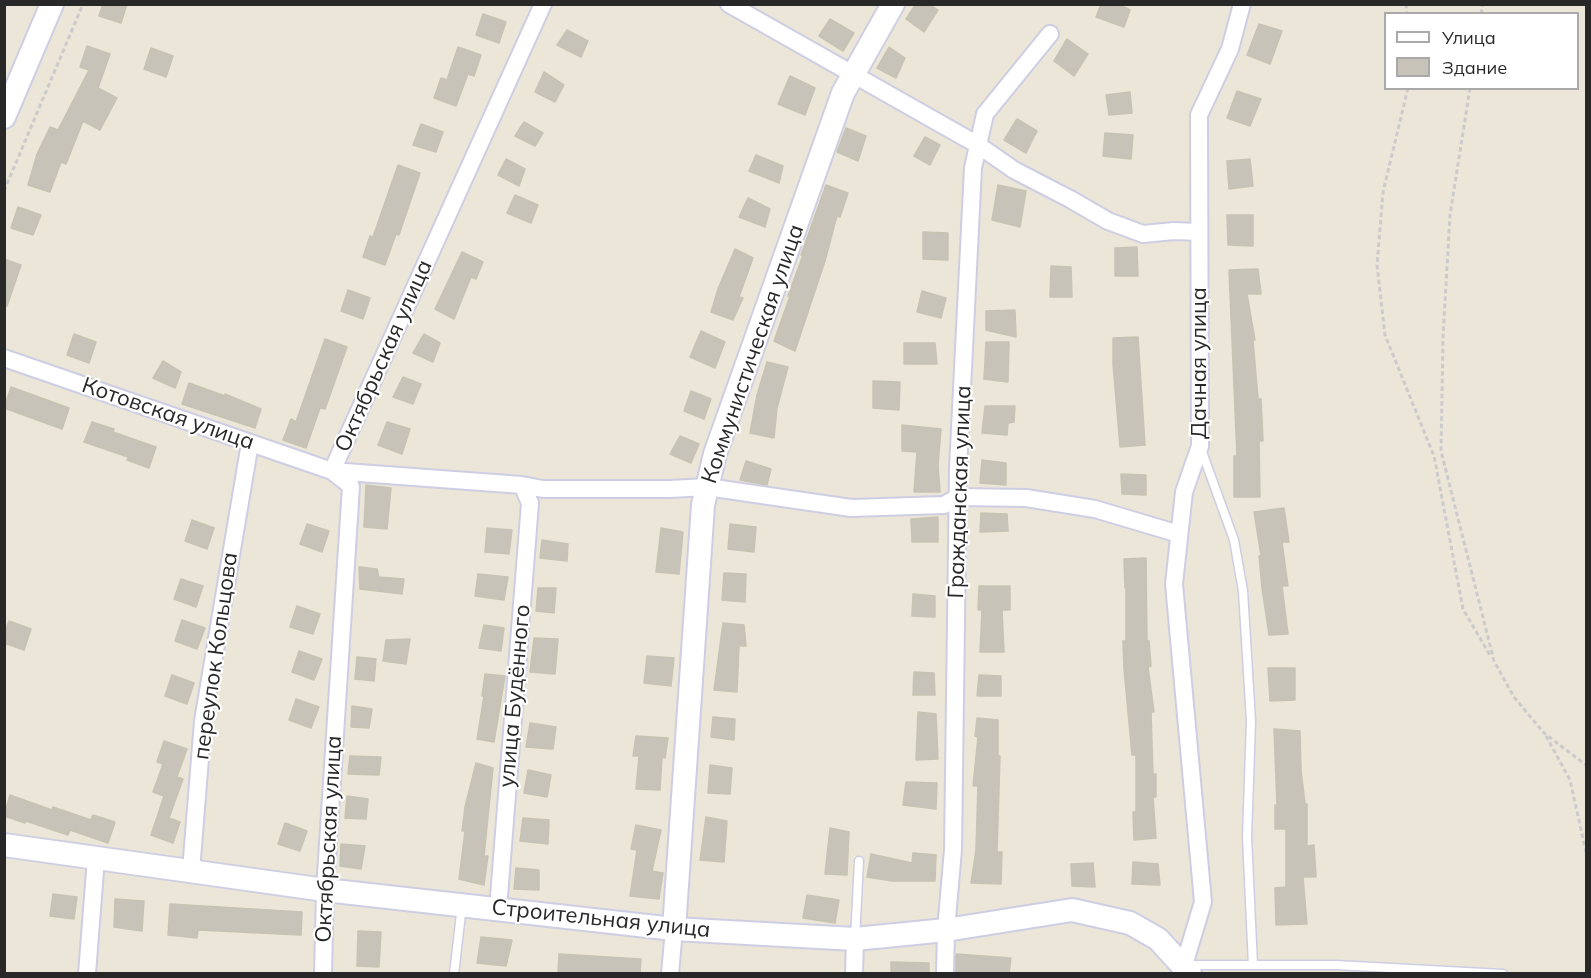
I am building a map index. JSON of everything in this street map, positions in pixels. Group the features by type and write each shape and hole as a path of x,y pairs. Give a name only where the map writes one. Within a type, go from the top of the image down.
{"main road":[{"path":"4,117 52,4"},
{"name":"Коммунистическая улица","path":"674,929 707,487 715,454 839,104 893,4"},
{"name":"Строительная улица","path":"4,845 325,890 674,929 855,939 946,930 1071,910 1130,923 1158,939 1187,969"}],"street":[{"name":"Октябрьская улица","path":"323,974 325,890 351,486 332,471 543,4"},
{"path":"729,4 978,145 1014,170 1108,221 1143,234 1174,231 1199,232"},
{"name":"Дачная улица","path":"1187,969 1203,902 1174,585 1184,492 1200,446 1198,116 1230,49 1242,4"},
{"name":"Гражданская улица","path":"945,974 946,930 953,850 958,497 973,168 985,114 1050,34"},
{"name":"Котовская улица","path":"4,358 332,471"},
{"name":"переулок Кольцова","path":"191,871 203,721 250,443"},
{"path":"332,471 522,485 543,489 707,487 851,508 944,505 958,497 1026,498 1095,509 1179,534"},
{"name":"улица Будённого","path":"498,909 530,503 522,485"},
{"path":"87,974 96,858"},
{"name":"Коммунистическая улица","path":"670,974 674,929"},
{"path":"854,974 855,939"}],"lane":[{"path":"1200,446 1234,540 1243,591 1251,720 1247,837 1253,964"},
{"path":"855,939 859,861"},
{"path":"454,974 462,905"},
{"path":"1187,969 1253,964 1336,965 1503,974"}],"path":[{"path":"4,191 83,4"},
{"path":"1408,90 1383,192 1377,265 1385,335 1434,456 1462,609 1514,697 1544,733 1570,780 1587,852"},
{"path":"1470,90 1450,215 1443,337 1441,452 1494,661"},
{"path":"1544,733 1587,765"}],"building":[{"path":"103,4 127,4 121,23 99,16"},
{"path":"916,4 929,4 938,10 924,32 906,19"},
{"path":"1101,4 1118,4 1130,10 1124,27 1096,17"},
{"path":"483,14 506,22 499,43 476,35"},
{"path":"830,19 854,33 843,51 819,36"},
{"path":"1259,24 1282,31 1270,64 1247,55"},
{"path":"567,30 588,41 581,57 557,45"},
{"path":"1067,39 1088,54 1074,76 1054,61"},
{"path":"87,46 110,54 98,88 117,98 100,130 83,121 66,164 61,162 50,192 28,185 37,154 50,127 58,130 89,70 80,67"},
{"path":"458,47 481,55 474,76 468,74 456,106 434,98 441,78 447,80"},
{"path":"889,47 905,58 896,78 877,68"},
{"path":"151,48 173,56 166,77 144,69"},
{"path":"544,72 564,85 555,102 535,92"},
{"path":"790,76 815,88 805,115 778,104"},
{"path":"1237,91 1261,99 1250,126 1227,118"},
{"path":"1130,92 1132,113 1109,115 1106,95"},
{"path":"1017,119 1037,131 1026,153 1004,140"},
{"path":"524,122 543,133 535,146 515,136"},
{"path":"421,124 443,132 436,152 413,145"},
{"path":"846,128 866,136 858,161 837,152"},
{"path":"1105,133 1133,135 1131,159 1103,156"},
{"path":"925,137 940,145 930,165 914,156"},
{"path":"756,155 783,166 779,183 749,171"},
{"path":"506,159 525,169 519,186 498,175"},
{"path":"1250,159 1253,186 1229,189 1227,161"},
{"path":"398,165 420,173 399,235 396,234 385,265 363,257 370,236 373,237"},
{"path":"826,185 848,193 840,217 837,216 825,261 795,351 774,341"},
{"path":"998,185 1026,191 1020,227 992,220"},
{"path":"515,195 538,205 531,223 507,213"},
{"path":"748,198 770,209 765,227 739,217"},
{"path":"18,207 41,215 33,235 11,228"},
{"path":"1227,215 1253,215 1253,246 1228,245"},
{"path":"923,232 948,233 948,260 923,259"},
{"path":"1137,247 1138,276 1115,276 1115,248"},
{"path":"735,249 753,258 739,297 743,298 733,320 711,312"},
{"path":"462,252 483,262 476,279 471,277 454,319 435,309"},
{"path":"4,259 21,265 7,306 4,306"},
{"path":"1051,266 1071,267 1072,297 1050,297"},
{"path":"1258,269 1261,294 1247,294 1255,340 1253,340 1258,399 1261,399 1263,441 1259,441 1260,497 1234,497 1234,456 1237,456 1229,270"},
{"path":"348,290 370,298 363,319 341,311"},
{"path":"922,291 946,298 941,318 917,312"},
{"path":"1015,310 1016,337 986,330 986,311"},
{"path":"701,331 725,342 715,368 690,357"},
{"path":"74,334 96,342 89,363 67,355"},
{"path":"424,334 440,343 433,362 413,353"},
{"path":"1138,337 1145,445 1120,447 1113,338"},
{"path":"325,339 347,347 325,409 320,408 306,448 283,440 291,419 296,422"},
{"path":"986,342 1009,342 1008,382 984,379"},
{"path":"904,343 935,343 937,364 904,364"},
{"path":"163,361 181,372 175,388 153,378"},
{"path":"767,362 788,367 777,408 774,438 750,433 757,395"},
{"path":"403,377 421,384 413,404 393,397"},
{"path":"873,381 900,382 899,410 873,408"},
{"path":"189,383 225,396 225,394 261,409 255,428 182,404"},
{"path":"11,387 69,408 62,429 4,408"},
{"path":"691,391 711,399 704,419 684,411"},
{"path":"985,406 1015,406 1014,422 1008,423 1007,435 982,433"},
{"path":"92,422 156,447 149,468 127,460 128,457 84,442"},
{"path":"387,422 410,429 402,454 378,445"},
{"path":"902,425 941,429 938,466 940,492 914,492 917,452 902,451"},
{"path":"680,436 699,444 691,463 670,454"},
{"path":"982,460 1006,463 1006,485 980,483"},
{"path":"746,461 771,469 767,485 740,480"},
{"path":"1121,474 1146,475 1146,495 1122,494"},
{"path":"366,485 391,488 387,529 364,527"},
{"path":"1284,508 1289,542 1282,542 1288,586 1282,586 1288,634 1269,635 1254,512"},
{"path":"981,513 1007,514 1008,531 980,532"},
{"path":"938,517 938,542 912,542 911,519"},
{"path":"192,520 214,528 207,549 185,541"},
{"path":"307,524 329,531 322,552 300,544"},
{"path":"730,524 756,527 754,552 728,549"},
{"path":"487,528 512,530 509,554 485,552"},
{"path":"661,528 683,532 679,574 656,572"},
{"path":"542,540 568,544 567,561 540,558"},
{"path":"1146,558 1147,641 1149,641 1151,666 1148,667 1154,712 1151,712 1153,774 1156,774 1156,797 1153,797 1156,838 1134,840 1136,755 1132,755 1124,669 1126,588 1124,559"},
{"path":"359,567 377,569 379,577 404,579 402,594 360,589"},
{"path":"724,573 746,574 745,602 722,600"},
{"path":"478,574 508,577 504,600 475,596"},
{"path":"181,579 203,586 196,607 174,599"},
{"path":"979,586 1010,586 1010,610 1002,610 1004,652 980,652 982,610 978,610"},
{"path":"538,588 556,588 554,613 536,611"},
{"path":"913,594 935,596 935,617 912,616"},
{"path":"297,606 320,614 313,634 290,627"},
{"path":"182,620 205,628 197,649 175,641"},
{"path":"9,621 31,629 24,650 4,643 4,634"},
{"path":"723,623 744,625 746,646 739,646 737,692 714,690"},
{"path":"484,625 504,628 501,651 479,648"},
{"path":"534,638 558,639 555,674 530,672"},
{"path":"410,639 406,664 383,661 386,640"},
{"path":"299,651 322,659 314,680 292,672"},
{"path":"647,656 674,658 671,686 644,683"},
{"path":"357,657 376,659 374,681 355,679"},
{"path":"1268,668 1295,668 1295,700 1270,701"},
{"path":"914,672 934,673 935,695 913,695"},
{"path":"485,674 505,676 494,742 477,739"},
{"path":"172,675 194,683 187,704 165,696"},
{"path":"979,675 1001,676 1001,696 977,696"},
{"path":"296,699 319,707 311,728 289,720"},
{"path":"352,706 372,709 369,728 351,727"},
{"path":"918,712 936,714 938,759 916,760"},
{"path":"713,717 735,719 734,740 711,737"},
{"path":"977,718 998,720 998,756 1000,756 997,852 1002,852 1001,884 971,883 976,850 978,786 973,786 978,737 975,736"},
{"path":"530,723 556,727 553,749 526,747"},
{"path":"1274,729 1300,731 1301,770 1305,804 1307,804 1307,846 1314,845 1316,877 1303,877 1307,924 1276,925 1275,888 1286,887 1286,829 1275,829 1275,805 1277,805"},
{"path":"636,736 668,738 665,758 662,757 660,790 636,789 639,756 633,756"},
{"path":"164,741 187,749 177,777 183,779 169,818 180,822 173,843 151,835 164,796 153,792 163,764 157,762"},
{"path":"350,756 381,757 379,775 348,774"},
{"path":"476,763 493,768 484,856 488,856 484,885 459,879 465,831 462,831 465,807"},
{"path":"710,765 732,768 730,794 708,793"},
{"path":"528,770 551,775 547,797 524,793"},
{"path":"906,782 937,783 936,809 903,805"},
{"path":"10,795 52,810 53,807 91,820 93,815 115,822 108,843 70,830 68,835 4,816"},
{"path":"347,796 368,799 366,819 345,818"},
{"path":"706,817 727,821 724,862 700,860"},
{"path":"523,818 549,820 548,844 520,841"},
{"path":"285,823 307,831 300,851 278,844"},
{"path":"636,825 661,830 652,871 663,873 659,899 630,896 637,850 631,849"},
{"path":"830,828 849,832 847,875 825,874"},
{"path":"341,844 365,846 361,869 340,866"},
{"path":"913,853 936,855 935,881 892,881 867,877 871,854 912,863"},
{"path":"1133,862 1158,864 1160,885 1132,884"},
{"path":"1093,863 1095,887 1072,886 1071,864"},
{"path":"516,868 539,870 539,890 514,889"},
{"path":"53,894 77,897 74,919 50,916"},
{"path":"807,895 839,900 835,923 803,918"},
{"path":"115,899 144,901 142,931 114,927"},
{"path":"170,904 302,912 301,935 198,930 197,938 168,935"},
{"path":"358,931 381,932 379,967 357,966"},
{"path":"481,937 512,940 506,966 477,963"},
{"path":"559,954 641,959 640,974 558,974"},
{"path":"956,954 1011,958 1009,974 956,974"},
{"path":"891,962 929,963 929,974 891,974"}]}
